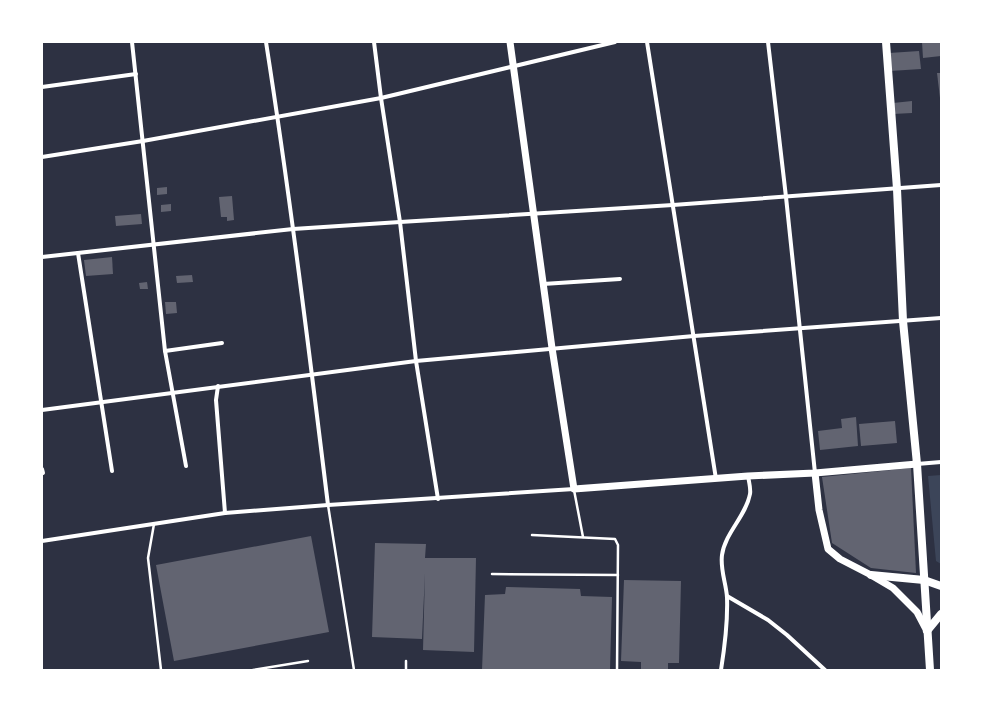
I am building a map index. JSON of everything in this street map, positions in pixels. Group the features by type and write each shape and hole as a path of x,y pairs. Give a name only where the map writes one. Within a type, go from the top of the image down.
{"main road":[{"path":"510,42 552,348 574,489 748,476 815,473 916,464"},
{"path":"886,42 897,189 903,321 916,464 930,670"},
{"path":"815,473 819,510 828,549 840,559 893,588 917,612 927,631"},
{"path":"871,575 924,580 941,586"},
{"path":"927,631 941,614"}],"street":[{"path":"132,42 165,351 186,466"},
{"path":"266,42 293,229 328,505"},
{"path":"374,42 400,222 416,361 438,499"},
{"path":"42,157 278,118 381,98 615,42"},
{"path":"647,42 716,479"},
{"path":"768,42 815,473"},
{"path":"42,87 136,74"},
{"path":"42,257 293,229 786,198 941,184"},
{"path":"78,253 100,403 112,471"},
{"path":"543,284 620,279"},
{"path":"42,410 416,361 694,336 941,318"},
{"path":"165,351 222,343"},
{"path":"218,386 216,400 225,513"},
{"path":"916,464 941,462"},
{"path":"721,670 726,640 727,596 722,554 746,507 750,493 748,476"},
{"path":"42,541 225,513 574,489"},
{"path":"727,596 768,620 825,670"}],"lane":[{"path":"574,489 583,537"},
{"path":"328,505 354,670"},
{"path":"154,524 148,558 161,670"},
{"path":"532,535 615,539 618,545 617,670"},
{"path":"492,574 618,575"},
{"path":"253,670 308,661"},
{"path":"406,661 406,670"}],"shaded area":[{"path":"941,475 941,564 936,561 928,476"}],"building":[{"path":"922,42 941,42 941,56 923,58"},
{"path":"919,51 921,69 890,71 889,53"},
{"path":"937,73 941,73 941,98 940,98"},
{"path":"912,101 912,113 893,114 893,103"},
{"path":"167,187 167,194 157,195 157,188"},
{"path":"232,196 234,220 227,221 227,217 221,217 219,197"},
{"path":"171,204 171,211 161,212 161,205"},
{"path":"141,214 142,224 116,226 115,216"},
{"path":"112,257 113,274 86,276 84,260"},
{"path":"192,275 193,282 177,283 176,276"},
{"path":"147,282 148,289 140,289 139,283"},
{"path":"165,302 176,302 177,313 166,314"},
{"path":"856,417 858,446 820,450 818,431 842,428 841,419"},
{"path":"895,421 897,443 861,446 859,424"},
{"path":"911,468 916,573 871,568 832,543 822,477"},
{"path":"311,536 329,632 174,661 156,565"},
{"path":"375,543 426,544 425,558 476,558 474,652 423,650 425,573 422,639 372,637"},
{"path":"624,580 681,581 679,663 668,663 668,670 641,670 641,662 621,661"},
{"path":"506,587 580,589 581,596 612,597 610,670 482,670 485,595 505,594"}]}
